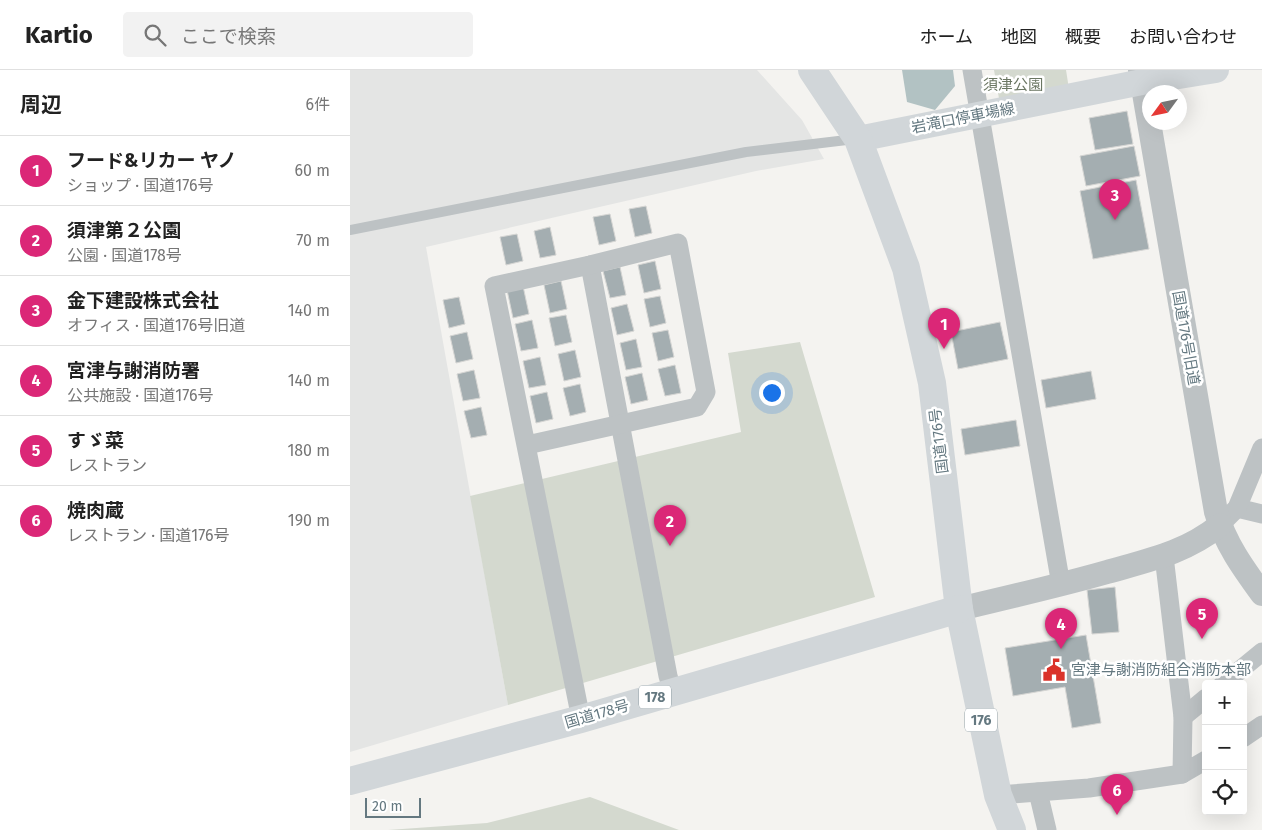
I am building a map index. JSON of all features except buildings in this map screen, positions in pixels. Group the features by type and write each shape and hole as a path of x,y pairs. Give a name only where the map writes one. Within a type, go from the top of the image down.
{"highway":[{"name":"国道176号","path":"812,70 858,138 906,268 932,384 959,609 998,795 1012,830"},
{"name":"国道178号","path":"350,781 581,719 959,609"}],"main road":[{"name":"岩滝口停車場線","path":"858,138 980,115 1141,76 1216,70"}],"street":[{"path":"972,70 1061,585"},
{"name":"国道176号旧道","path":"1141,76 1216,512 1233,553 1262,594"},
{"path":"527,445 697,407 706,392 678,243 590,266 494,286 581,719"},
{"path":"590,266 668,676 673,692"},
{"path":"959,609 1061,585 1182,550 1203,538 1237,508 1262,448"},
{"path":"1237,508 1262,514"},
{"path":"1164,556 1183,717 1182,774"},
{"path":"1228,680 1262,652"},
{"path":"1183,717 1202,701"},
{"path":"1247,735 1262,725"},
{"path":"998,795 1089,788 1182,774 1202,762"},
{"path":"1038,792 1047,830"}],"lane":[{"path":"350,230 746,152 858,138"}],"shaded area":[{"path":"350,70 757,70 802,120 824,159 756,171 426,247 508,705 350,752"},
{"path":"902,70 953,70 955,86 935,110 907,102"}],"green space":[{"name":"須津公園","path":"994,70 1066,70 1069,89 1000,104"},
{"path":"800,342 875,597 508,705 470,496 741,432 728,353"},
{"path":"590,797 679,830 388,830 487,823"}],"place":[{"name":"金下建設株式会社","path":"1115,220"},
{"name":"フード&リカー ヤノ","path":"944,349"},
{"name":"須津第２公園","path":"670,546"},
{"name":"すゞ菜","path":"1202,639"},
{"name":"宮津与謝消防署","path":"1061,649"},
{"name":"宮津与謝消防組合消防本部","path":"1054,670"},
{"name":"焼肉蔵","path":"1117,815"}]}
